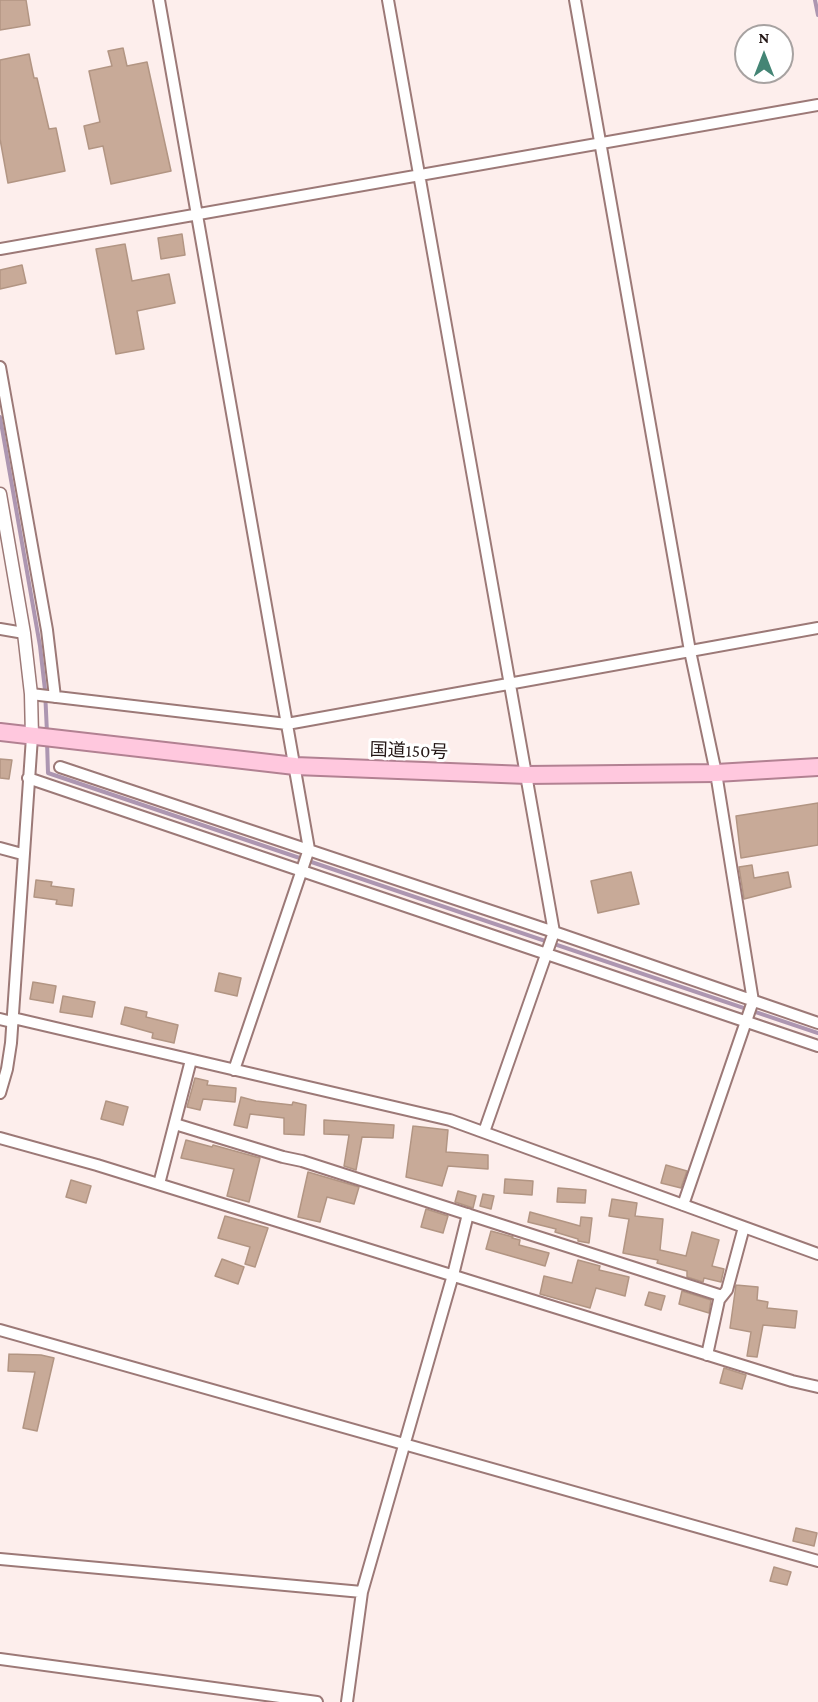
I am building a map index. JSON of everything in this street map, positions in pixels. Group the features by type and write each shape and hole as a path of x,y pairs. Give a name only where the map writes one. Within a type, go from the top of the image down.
{"highway":[{"name":"国道150号","path":"0,732 295,766 527,775 716,773 818,767"}],"street":[{"path":"159,0 309,849 234,1070"},
{"path":"388,0 554,932 484,1132"},
{"path":"575,0 690,651 716,773 753,1000 683,1205"},
{"path":"0,249 818,105"},
{"path":"0,367 47,630 55,697"},
{"path":"0,494 24,633 31,694 32,736 22,854 13,1020 7,1069 0,1093"},
{"path":"31,694 287,724 818,628"},
{"path":"0,629 24,633"},
{"path":"60,767 309,849 818,1023"},
{"path":"28,778 818,1046"},
{"path":"103,803 110,783"},
{"path":"0,848 22,854"},
{"path":"0,1018 431,1114 818,1254"},
{"path":"159,1184 191,1060"},
{"path":"175,1124 302,1161 722,1296"},
{"path":"0,1138 159,1184 818,1388"},
{"path":"347,1702 362,1592 453,1275 468,1214"},
{"path":"707,1354 719,1300 727,1290 744,1227"},
{"path":"0,1330 818,1561"},
{"path":"0,1559 362,1592"},
{"path":"0,1659 317,1702"}],"building":[{"path":"0,0 26,0 30,25 0,30"},
{"path":"123,48 127,66 147,62 171,171 111,184 103,146 89,149 84,126 100,122 89,71 112,66 108,51"},
{"path":"29,54 49,129 56,128 65,171 8,183 0,139 0,60"},
{"path":"182,234 185,255 161,259 158,238"},
{"path":"125,244 132,281 169,274 175,303 137,311 144,349 116,354 96,249"},
{"path":"22,265 26,283 0,289 0,270"},
{"path":"0,759 12,760 9,779 0,778"},
{"path":"818,803 818,845 741,858 736,816"},
{"path":"752,865 754,878 788,872 791,887 744,899 739,867"},
{"path":"631,872 639,904 598,913 591,881"},
{"path":"36,880 52,882 51,886 74,889 72,906 56,904 57,900 34,897"},
{"path":"219,973 241,978 237,996 215,991"},
{"path":"33,982 56,986 53,1003 30,999"},
{"path":"63,996 95,1002 92,1017 60,1012"},
{"path":"125,1007 147,1012 146,1017 178,1025 174,1043 152,1038 153,1033 121,1024"},
{"path":"195,1078 208,1081 207,1085 236,1088 235,1102 203,1099 200,1110 187,1107"},
{"path":"241,1097 256,1101 292,1105 293,1102 306,1105 304,1135 284,1134 284,1118 250,1114 247,1128 234,1125"},
{"path":"106,1101 128,1107 123,1125 101,1119"},
{"path":"324,1120 394,1125 393,1138 362,1137 356,1170 344,1166 349,1135 324,1134"},
{"path":"413,1126 448,1130 446,1152 488,1155 488,1169 448,1166 442,1186 406,1177"},
{"path":"186,1140 260,1158 249,1202 227,1196 234,1169 181,1158"},
{"path":"666,1165 687,1171 681,1188 661,1183"},
{"path":"308,1172 359,1187 354,1204 327,1197 320,1222 298,1217"},
{"path":"505,1179 533,1181 532,1195 504,1193"},
{"path":"71,1180 91,1186 86,1203 66,1197"},
{"path":"558,1188 586,1190 585,1203 557,1202"},
{"path":"458,1191 476,1196 473,1208 455,1202"},
{"path":"483,1194 494,1196 491,1209 480,1206"},
{"path":"612,1199 637,1203 635,1216 663,1219 660,1250 686,1256 692,1232 719,1240 712,1266 724,1269 721,1282 704,1278 703,1282 687,1277 687,1271 657,1263 658,1260 623,1253 629,1219 609,1216"},
{"path":"426,1209 448,1216 443,1233 421,1227"},
{"path":"530,1212 580,1226 581,1217 592,1218 589,1243 555,1232 556,1229 528,1222"},
{"path":"225,1216 268,1228 255,1267 245,1264 250,1247 218,1238"},
{"path":"491,1231 520,1240 519,1245 549,1253 545,1266 486,1249"},
{"path":"222,1259 244,1267 238,1284 215,1276"},
{"path":"578,1260 600,1266 599,1270 629,1277 625,1296 596,1288 590,1308 540,1294 544,1276 572,1283"},
{"path":"736,1285 758,1287 757,1300 768,1302 767,1308 797,1311 795,1328 763,1325 757,1357 747,1356 751,1332 730,1328"},
{"path":"682,1291 711,1300 709,1313 679,1304"},
{"path":"649,1292 665,1296 661,1310 645,1305"},
{"path":"9,1354 41,1355 54,1358 37,1431 23,1428 35,1372 8,1371"},
{"path":"724,1368 746,1375 742,1389 720,1383"},
{"path":"796,1528 817,1533 814,1546 793,1541"},
{"path":"774,1567 791,1572 787,1585 770,1581"}],"waterway":[{"path":"815,0 818,15"},
{"path":"0,417 40,646 47,733"},
{"path":"47,741 48,773 818,1033"}]}
